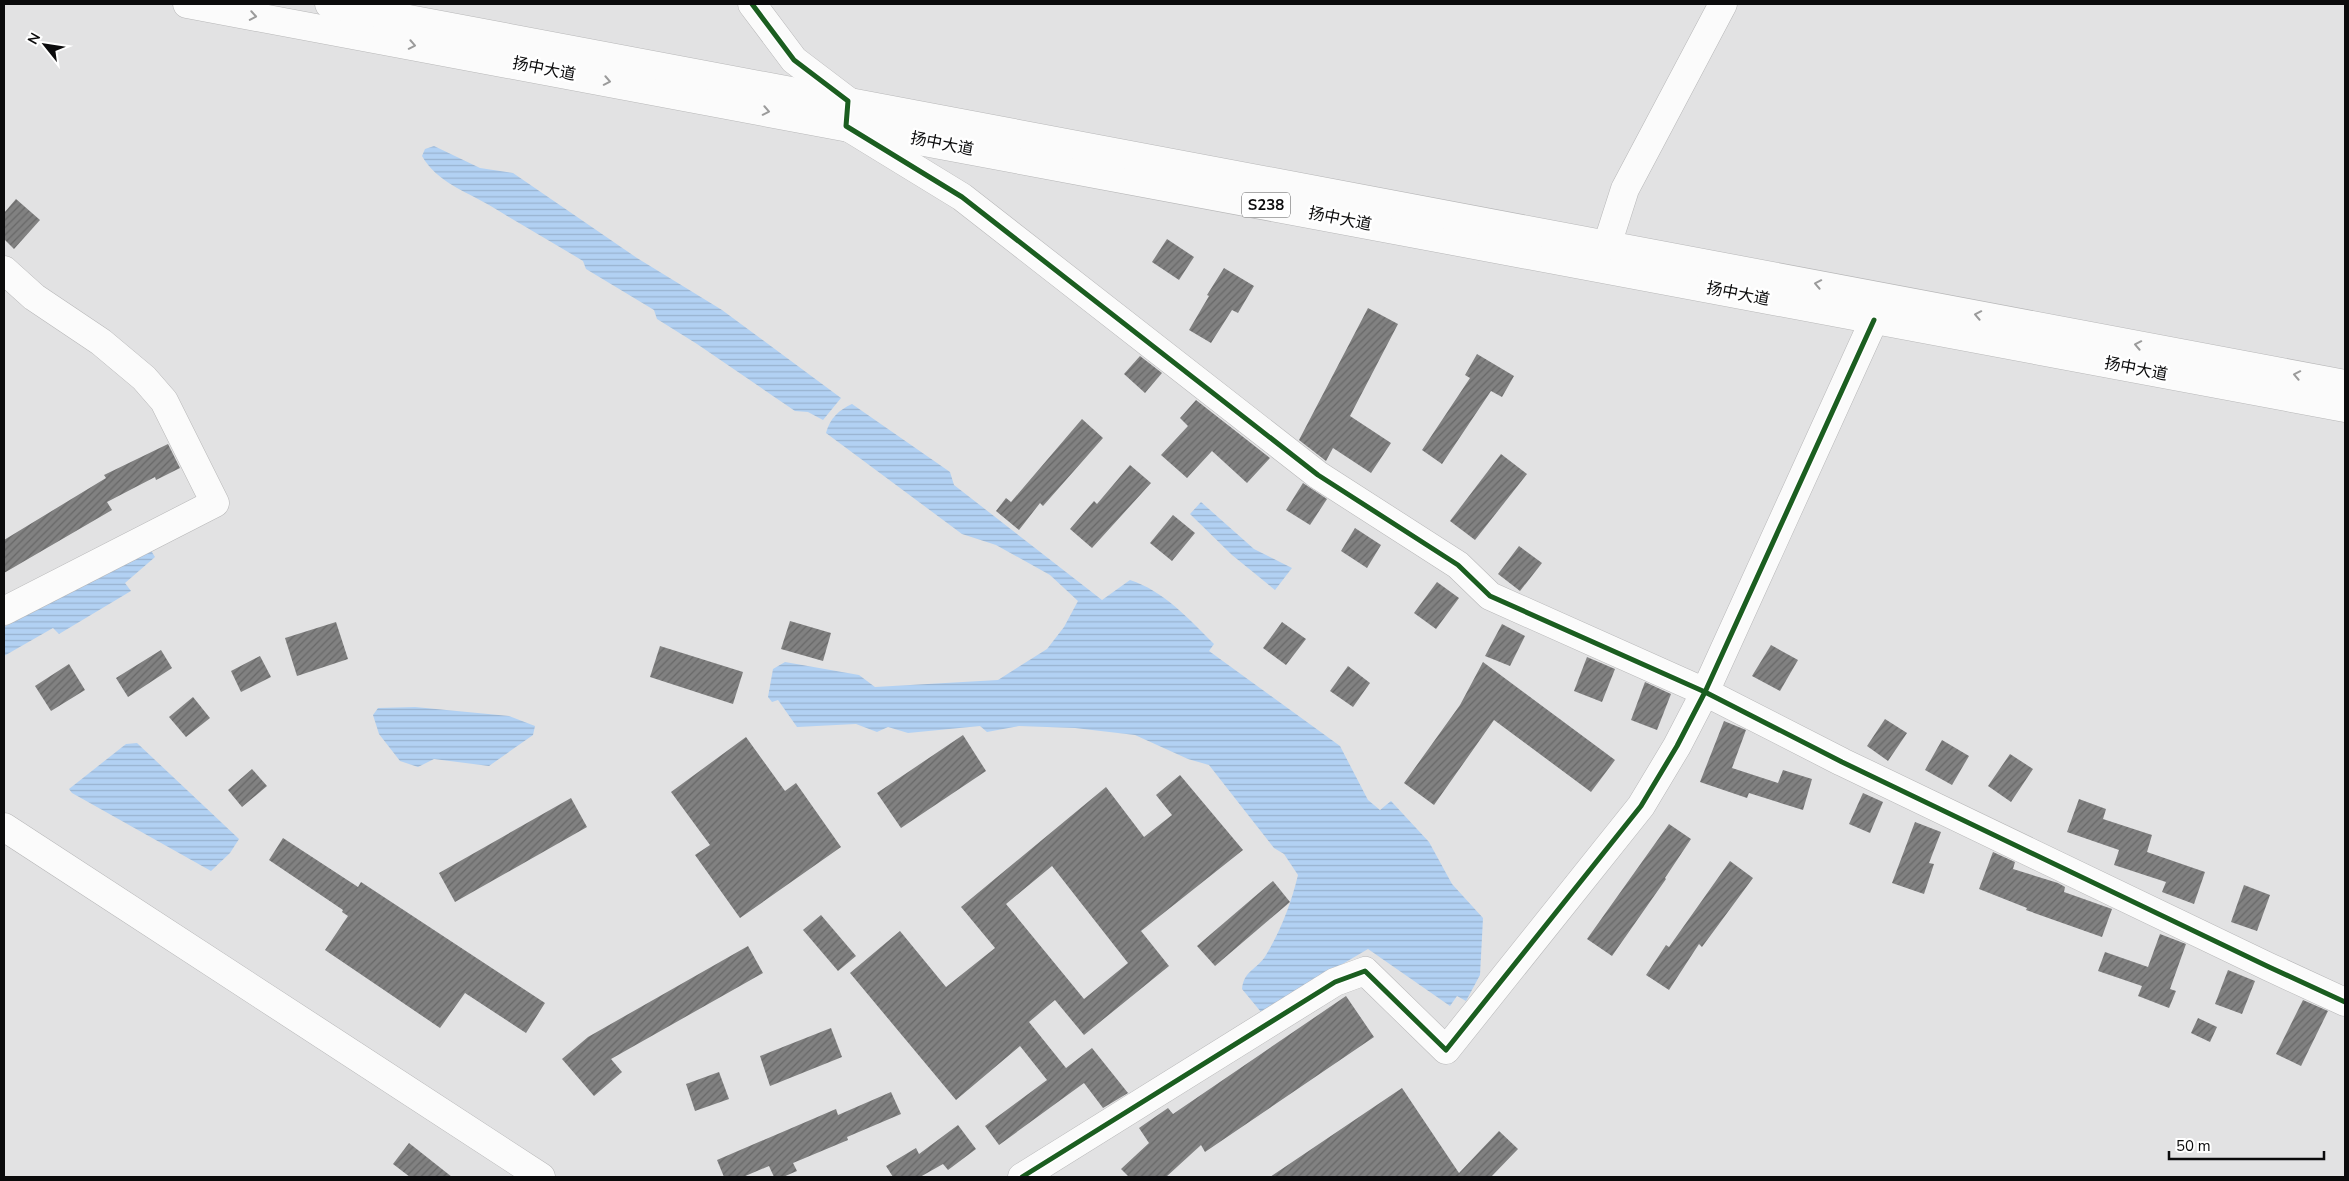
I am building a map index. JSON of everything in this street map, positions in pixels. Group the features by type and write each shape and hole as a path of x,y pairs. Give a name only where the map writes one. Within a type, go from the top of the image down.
{"street":[{"name":"扬中大道","path":"187,4 847,114 1877,308 2345,408"},
{"name":"扬中大道","path":"329,4 847,114"},
{"path":"752,4 794,60 847,114 962,197 1318,475 1458,565 1490,596 1705,692 1860,771 2269,968 2345,1002"},
{"path":"1603,256 1625,189 1722,4"},
{"path":"4,270 34,297 101,342 144,378 164,401 216,503 4,611"},
{"name":"扬中大道","path":"1877,308 2345,384"},
{"path":"1022,1177 1335,982 1366,971 1446,1050 1641,806 1677,746 1705,692 1877,308"},
{"path":"4,827 541,1177"}],"water":[{"path":"434,146 480,168 513,173 637,258 722,310 841,398 823,420 808,412 795,411 657,319 654,310 586,269 583,261 443,179 435,173 422,156 425,149"},
{"path":"852,404 950,472 954,485 1102,600 1130,580 1165,598 1214,644 1209,651 1340,746 1368,800 1380,810 1391,801 1429,842 1452,884 1483,918 1480,975 1466,1001 1457,996 1450,1006 1368,949 1261,1012 1242,989 1243,983 1248,974 1266,955 1276,936 1289,906 1298,875 1284,854 1274,848 1209,765 1188,759 1135,735 1075,728 1019,726 987,732 980,726 908,733 888,727 877,732 856,724 797,727 778,700 772,702 768,697 773,669 785,662 859,675 875,687 998,680 1047,649 1064,627 1078,601 1050,575 996,545 962,534 826,433 836,415"},
{"path":"1201,502 1254,549 1292,568 1275,590 1232,555 1190,514"},
{"path":"150,549 155,557 125,583 131,591 59,634 53,628 4,656 4,627"},
{"path":"415,707 509,716 535,726 533,735 489,766 434,759 418,767 400,761 379,734 373,715 378,708"},
{"path":"137,743 239,839 230,853 211,871 72,793 69,789 126,744"}],"building":[{"path":"16,199 40,220 14,249 4,239 4,213"},
{"path":"1167,239 1194,257 1179,280 1152,262"},
{"path":"1224,268 1254,286 1238,313 1232,310 1211,343 1189,330 1209,296 1207,295"},
{"path":"1368,308 1398,324 1350,416 1391,443 1371,473 1333,448 1326,461 1299,440"},
{"path":"1477,354 1514,376 1502,397 1491,391 1442,464 1422,450 1470,378 1465,375"},
{"path":"1140,356 1162,373 1145,393 1124,374"},
{"path":"1196,400 1270,458 1247,483 1212,451 1187,478 1161,455 1188,426 1180,418"},
{"path":"1082,419 1103,438 1043,506 1040,503 1019,530 996,511 1006,498 1011,502"},
{"path":"168,444 180,468 156,480 155,477 107,502 112,510 4,573 4,540 106,478 104,475"},
{"path":"1501,454 1527,474 1475,540 1450,521"},
{"path":"1130,465 1151,483 1092,548 1070,529 1094,501 1097,504"},
{"path":"1303,483 1327,499 1310,525 1286,510"},
{"path":"1173,515 1195,533 1172,561 1150,543"},
{"path":"1355,528 1381,545 1367,568 1341,551"},
{"path":"1519,546 1542,563 1520,591 1498,574"},
{"path":"1437,582 1459,598 1436,629 1414,613"},
{"path":"790,621 831,633 823,661 781,649"},
{"path":"336,622 348,659 297,676 285,638"},
{"path":"1282,622 1306,639 1286,665 1263,648"},
{"path":"1502,624 1525,636 1510,666 1485,656"},
{"path":"1771,645 1798,660 1780,691 1752,676"},
{"path":"660,646 743,672 733,704 650,677"},
{"path":"161,650 172,668 128,697 116,678"},
{"path":"260,656 271,677 241,692 231,671"},
{"path":"1587,657 1615,669 1602,702 1574,691"},
{"path":"1483,662 1615,760 1591,792 1494,720 1434,805 1404,783 1460,705"},
{"path":"69,664 85,690 51,711 35,686"},
{"path":"1348,666 1370,683 1353,707 1330,691"},
{"path":"1645,682 1671,694 1657,730 1631,720"},
{"path":"193,697 210,718 186,737 169,717"},
{"path":"1885,719 1907,733 1888,761 1867,746"},
{"path":"1724,721 1746,730 1732,768 1778,783 1783,770 1812,779 1803,810 1749,793 1747,798 1700,782"},
{"path":"963,735 986,771 901,828 877,793"},
{"path":"746,737 785,791 796,783 841,847 740,918 695,855 710,845 671,792"},
{"path":"1942,740 1969,756 1952,785 1925,770"},
{"path":"2010,754 2033,769 2011,802 1988,786"},
{"path":"252,769 267,786 242,807 228,790"},
{"path":"1180,775 1243,850 1141,931 1169,966 1084,1035 1055,1000 1029,1022 1066,1068 1092,1048 1128,1093 1103,1108 1084,1083 999,1145 985,1126 1047,1080 1020,1046 956,1100 850,973 900,931 946,987 995,948 961,907 1106,787 1144,837 1172,815 1156,795","holes":["1052,866 1128,963 1084,999 1006,904"]},
{"path":"1863,793 1883,802 1870,833 1849,824"},
{"path":"571,798 587,827 455,902 439,873"},
{"path":"2079,799 2106,809 2103,819 2152,835 2147,852 2205,872 2194,904 2162,892 2166,882 2114,865 2119,850 2067,832"},
{"path":"1915,822 1941,832 1929,863 1934,864 1924,894 1892,883"},
{"path":"1669,824 1691,839 1666,879 1612,956 1587,939"},
{"path":"283,838 358,887 361,882 545,1003 526,1033 465,993 440,1028 325,950 348,916 342,912 343,910 269,860"},
{"path":"1993,852 2015,862 2013,869 2058,883 2065,887 2064,892 2112,909 2102,937 2026,910 2027,908 1979,889"},
{"path":"1730,861 1753,878 1702,947 1699,944 1669,990 1646,975 1666,945 1669,947"},
{"path":"1273,881 1290,902 1215,966 1197,946"},
{"path":"2244,885 2270,895 2257,931 2231,922"},
{"path":"821,915 856,956 838,971 803,930"},
{"path":"2160,934 2186,944 2170,989 2176,991 2169,1008 2138,996 2142,986 2098,971 2105,952 2148,967"},
{"path":"748,946 763,973 611,1059 622,1072 594,1096 562,1059 588,1037"},
{"path":"2228,970 2255,981 2242,1014 2215,1004"},
{"path":"1346,996 1374,1037 1205,1152 1201,1145 1166,1177 1129,1177 1121,1169 1149,1143 1139,1128 1168,1108 1173,1114"},
{"path":"2303,1000 2328,1011 2301,1066 2276,1054"},
{"path":"2198,1018 2217,1027 2210,1042 2191,1033"},
{"path":"831,1028 842,1057 770,1086 760,1056"},
{"path":"719,1072 729,1099 695,1111 686,1084"},
{"path":"1402,1088 1459,1173 1499,1131 1518,1149 1491,1177 1270,1177"},
{"path":"891,1092 901,1114 847,1137 848,1140 793,1163 797,1171 783,1177 774,1177 769,1166 743,1177 724,1177 717,1160 836,1109 838,1115"},
{"path":"958,1125 976,1149 948,1170 943,1164 920,1177 893,1177 886,1166 916,1148 919,1154"},
{"path":"409,1143 452,1177 410,1177 393,1164"}],"cycle path":[{"path":"752,4 794,60 848,101 846,126 962,197 1318,475 1458,565 1490,596 1705,692 1842,762 2345,1002"},
{"path":"1022,1177 1335,982 1365,971 1446,1050 1641,806 1677,746 1705,692 1874,320"}]}
